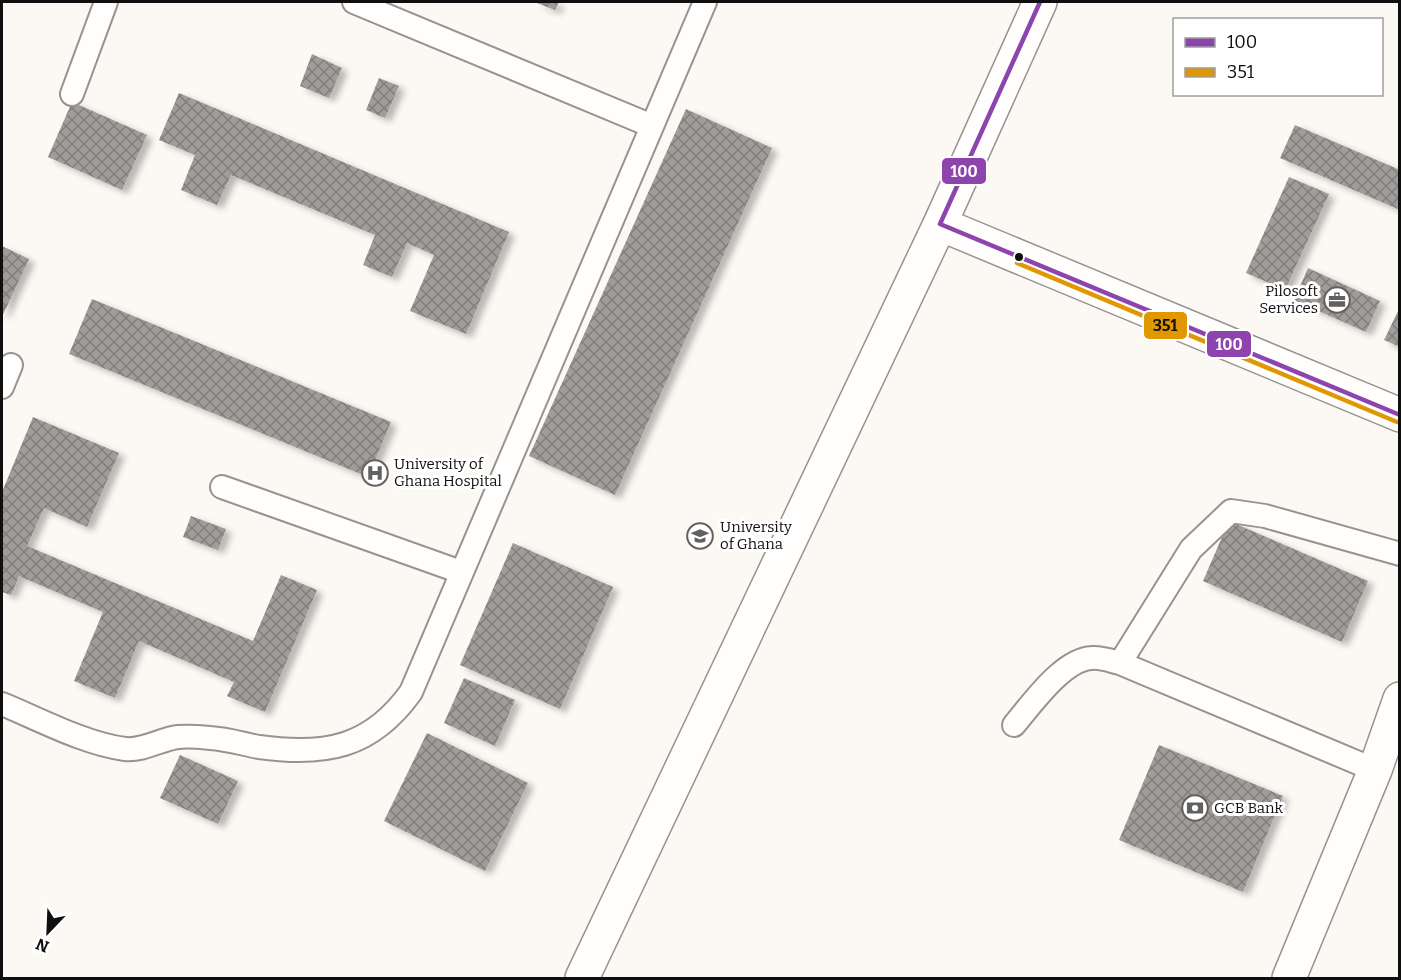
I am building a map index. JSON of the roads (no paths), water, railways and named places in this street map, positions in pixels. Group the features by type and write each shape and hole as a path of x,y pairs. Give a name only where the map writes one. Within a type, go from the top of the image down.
{"street":[{"path":"582,978 940,224 1040,2"},
{"path":"940,224 1400,415"},
{"path":"1289,978 1375,770 1400,699"}],"lane":[{"path":"72,94 106,2"},
{"path":"354,2 652,126"},
{"path":"2,704 99,742 127,750 177,737 211,738 261,747 303,750 339,747 372,734 396,712 406,699 705,2"},
{"path":"2,387 10,365"},
{"path":"222,487 461,572"},
{"path":"1120,663 1191,549 1231,511 1265,516 1400,554"},
{"path":"1014,725 1047,686 1078,661 1092,658 1120,663 1375,770"}],"place":[{"name":"Pilosoft Services","path":"1337,300"},
{"name":"University of Ghana Hospital","path":"375,473"},
{"name":"University of Ghana","path":"700,536"},
{"name":"GCB Bank","path":"1195,808"}]}
